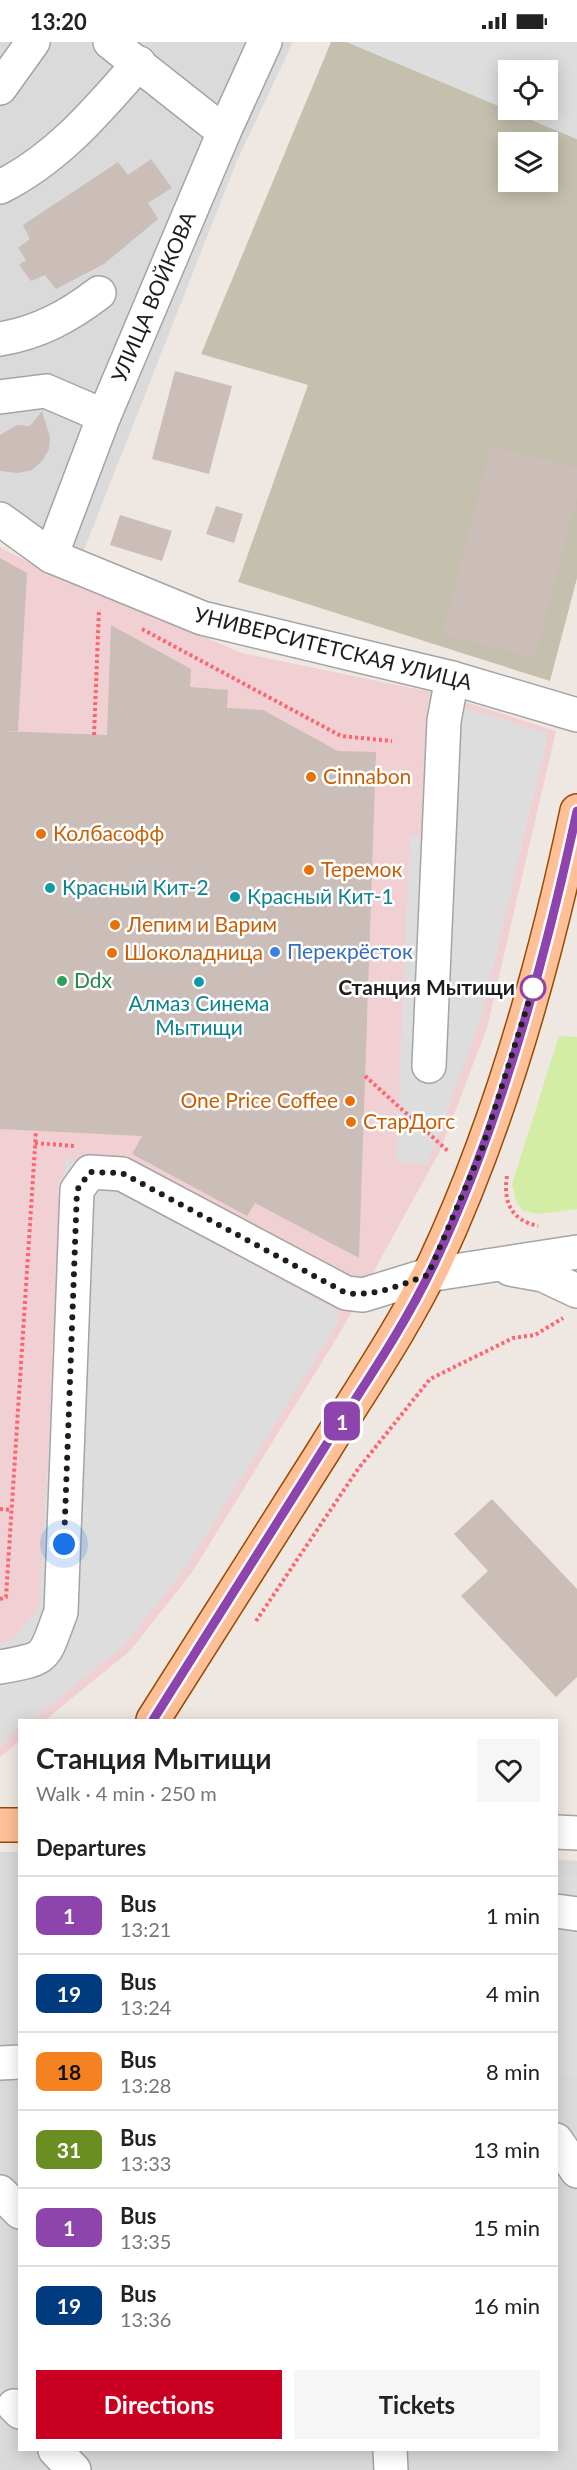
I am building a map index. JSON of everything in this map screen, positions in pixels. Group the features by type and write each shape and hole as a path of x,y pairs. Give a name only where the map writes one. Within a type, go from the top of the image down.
{"main road":[{"path":"154,1719 377,1365 428,1275 482,1149 509,1066 562,881 577,811"},
{"path":"0,1825 18,1825"}],"street":[{"path":"0,88 33,42"},
{"path":"110,42 224,132"},
{"name":"УЛИЦА ВОЙКОВА","path":"51,556 104,416 224,132 265,42"},
{"path":"0,187 20,177 85,125 139,63"},
{"path":"0,339 20,336 72,314 99,293"},
{"path":"0,398 46,391 104,416"},
{"name":"УНИВЕРСИТЕТСКАЯ УЛИЦА","path":"0,519 51,556 202,618 452,678 577,714"},
{"path":"429,1066 444,721 452,678"},
{"path":"0,1667 36,1660 45,1653 61,1612 77,1190 90,1172 122,1173 346,1293 363,1295 428,1275 577,1252"},
{"path":"479,1267 520,1270 543,1275 571,1304"},
{"path":"558,1832 577,1833"},
{"path":"558,1911 577,1914"},
{"path":"0,2062 18,2062"},
{"path":"558,2143 577,2171"},
{"path":"0,2192 18,2210"},
{"path":"56,2451 74,2470"},
{"path":"390,2451 391,2470"}],"path":[{"path":"94,735 99,606 110,612"},
{"path":"141,629 341,736 392,741"},
{"path":"365,1076 449,1151"},
{"path":"0,1599 6,1597 36,1131"},
{"path":"509,1166 505,1187 510,1207 516,1217 524,1223 544,1226"},
{"path":"253,1624 358,1469 430,1379 513,1338 535,1335 571,1304"},
{"path":"0,1509 12,1510"}],"shaded area":[{"path":"0,42 293,42 236,163 84,550 36,531 0,503"},
{"path":"331,42 347,42 498,106 498,120 532,120 577,139 577,578 550,681 238,582 308,385 201,354"},
{"path":"347,42 577,42 577,139 532,120 558,120 558,60 498,60 498,106"},
{"path":"0,547 30,563 242,653 441,694 556,731 487,1028 440,1151 341,1331 193,1571 130,1651 46,1719 18,1719 18,1742 0,1757"},
{"path":"447,702 548,734 482,1015 427,1165 396,1161 410,835 430,835"},
{"path":"65,1160 110,1164 108,1187 338,1311 336,1326 186,1567 125,1645 33,1719 18,1719 18,1731 0,1746 0,1644 12,1640 39,1608"},
{"path":"0,1852 18,1852 18,2451 558,2451 558,1859 577,1861 577,2470 0,2470"},
{"path":"558,1872 577,1876 577,2077 558,2075"}],"green space":[{"path":"559,1036 577,1037 577,1209 539,1214 523,1211 516,1201 512,1184"}],"building":[{"path":"151,159 172,188 148,203 158,219 104,264 56,289 45,275 31,281 19,265 26,260 18,248 30,239 23,225 118,162 128,175"},
{"path":"175,371 232,386 209,474 152,459"},
{"path":"42,411 50,437 49,449 43,460 32,470 18,473 0,471 0,435 17,425 30,426"},
{"path":"491,446 577,468 577,497 535,658 442,634"},
{"path":"216,506 243,514 234,543 206,534"},
{"path":"120,515 172,531 162,561 110,545"},
{"path":"0,558 27,573 18,731 0,731"},
{"name":"Красный Кит-1","path":"111,625 191,669 190,687 228,690 227,708 263,710 338,751 376,752 359,1258 255,1203 247,1216 132,1154 142,1136 0,1129 0,731 107,735"},
{"path":"492,1499 577,1589 577,1677 556,1697 461,1596 488,1571 454,1534"}],"bus line":[{"name":"1","path":"154,1719 398,1331 435,1262 482,1149 509,1066 533,989 562,881 577,811"}],"place":[{"name":"Cinnabon","path":"311,777"},
{"name":"Колбасофф","path":"41,834"},
{"name":"Теремок","path":"309,870"},
{"name":"Красный Кит-2","path":"50,888"},
{"name":"Красный Кит-1","path":"235,897"},
{"name":"Лепим и Варим","path":"115,925"},
{"name":"Перекрёсток","path":"275,952"},
{"name":"Шоколадница","path":"112,953"},
{"name":"Ddx","path":"62,981"},
{"name":"Алмаз Синема Мытищи","path":"199,982"},
{"name":"Станция Мытищи","path":"533,988"},
{"name":"One Price Coffee","path":"350,1101"},
{"name":"СтарДогс","path":"351,1122"}],"route":[{"path":"64,1544 77,1190 90,1172 122,1173 346,1293 363,1295 378,1292 428,1275 482,1149 533,988"}]}
